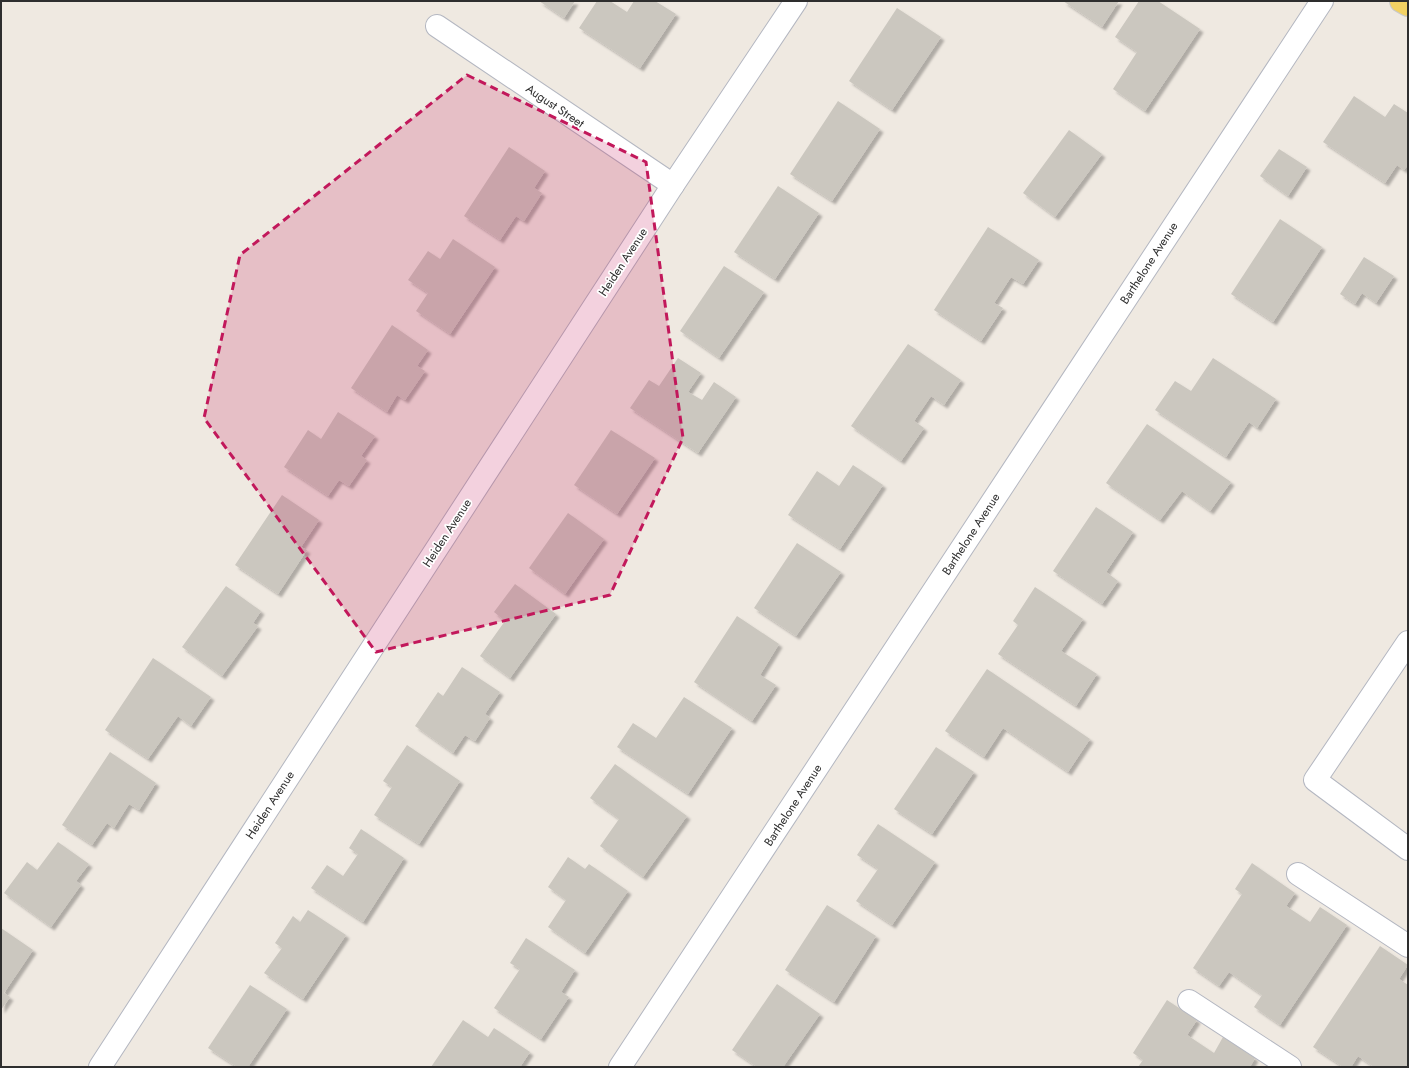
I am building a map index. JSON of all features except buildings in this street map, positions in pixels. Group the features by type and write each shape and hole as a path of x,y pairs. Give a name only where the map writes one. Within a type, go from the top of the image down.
{"main road":[{"path":"1402,1 1408,5"}],"street":[{"name":"Heiden Avenue","path":"100,1067 673,185 796,1"},
{"name":"Barthelone Avenue","path":"620,1067 1322,1"},
{"name":"August Street","path":"437,26 673,185"},
{"path":"1408,642 1315,780 1408,849"},
{"path":"1298,874 1408,946"},
{"path":"1189,1001 1290,1067"}],"highlighted area":[{"path":"467,75 646,162 683,438 610,595 376,652 204,418 240,255"}]}
